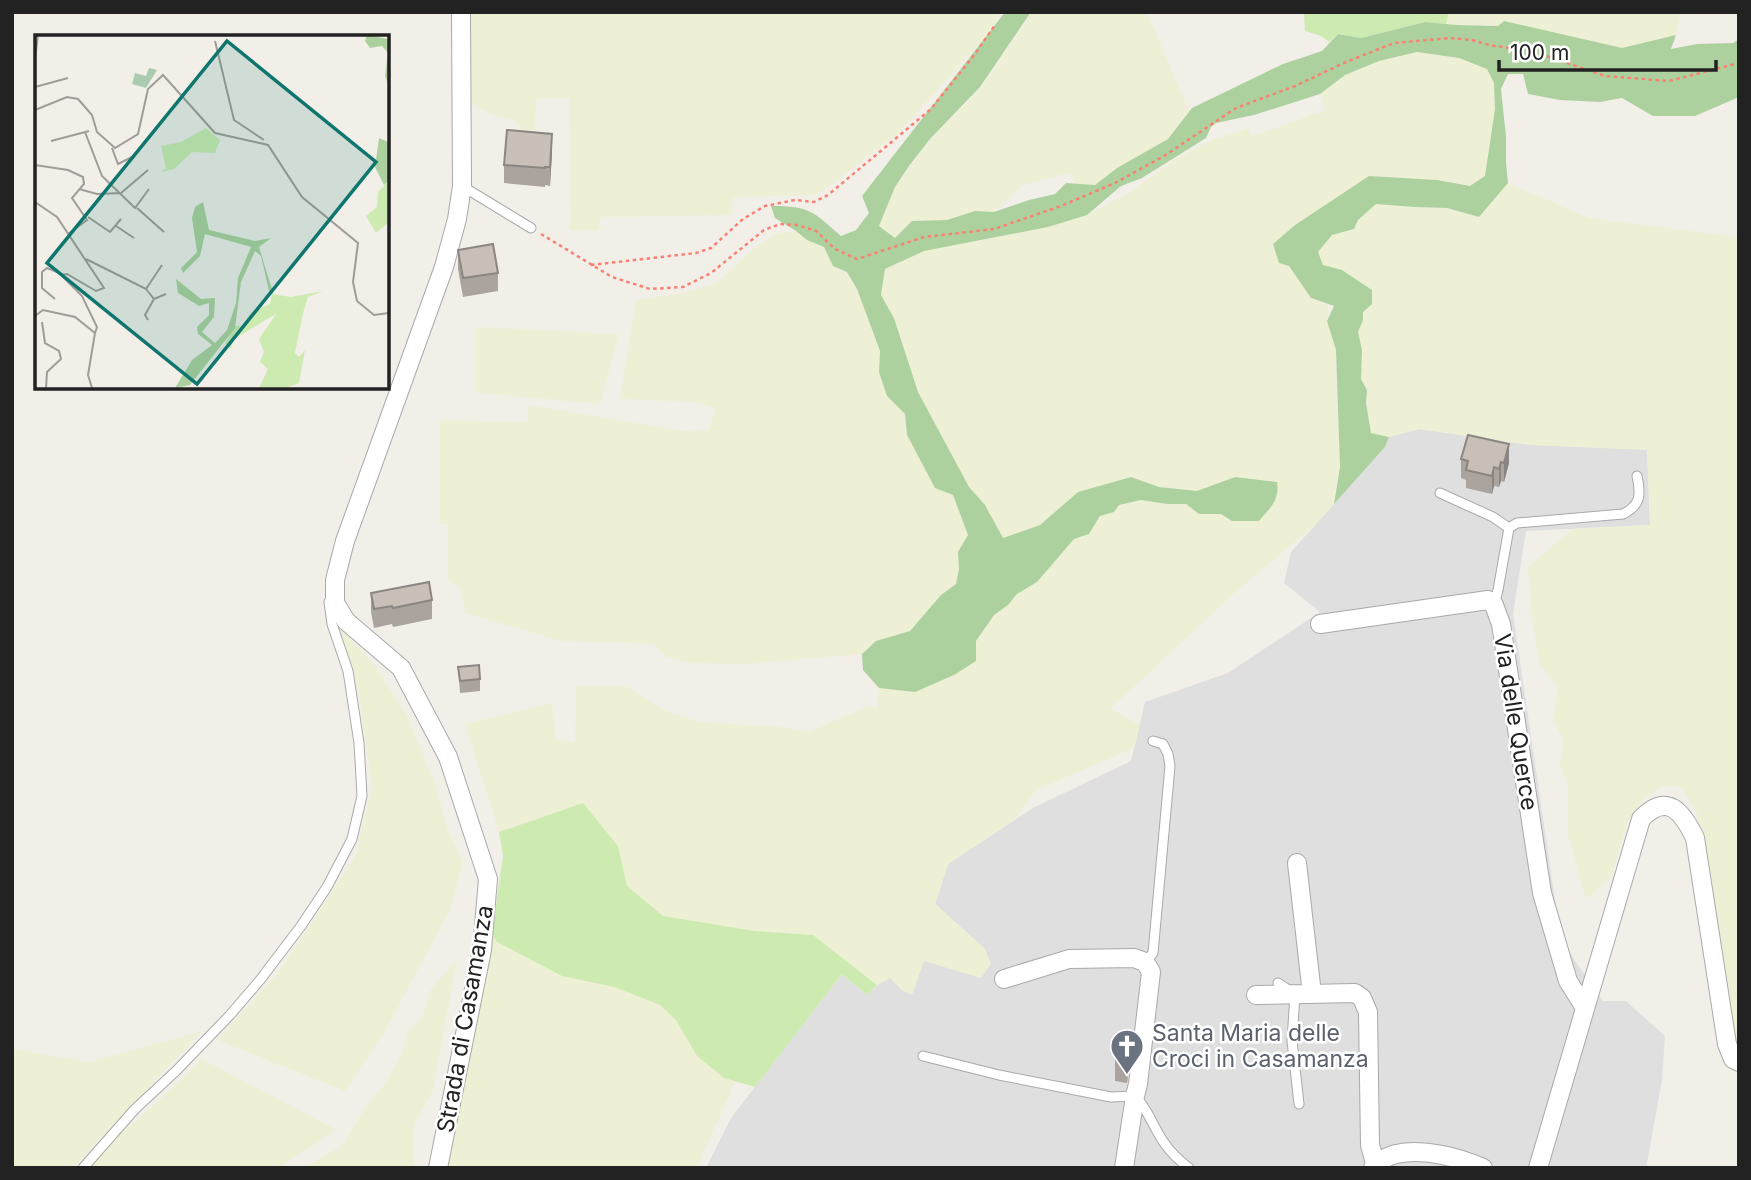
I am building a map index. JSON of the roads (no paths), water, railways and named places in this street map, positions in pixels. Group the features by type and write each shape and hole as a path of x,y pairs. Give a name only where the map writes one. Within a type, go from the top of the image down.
{"street":[{"name":"Strada di Casamanza","path":"438,1168 482,950 488,879 448,757 401,668 346,621 335,603 335,580 345,541 444,267 457,219 462,186 461,12"},
{"name":"Via delle Querce","path":"1320,624 1488,600 1494,605 1501,624 1542,892 1568,981 1585,1009"},
{"path":"1538,1168 1641,819 1651,808 1663,804 1678,810 1695,838 1727,1044 1733,1059 1739,1062"},
{"path":"1297,863 1304,994"},
{"path":"1004,979 1069,959 1134,958 1145,962 1151,972 1138,1084 1124,1168"},
{"path":"1256,995 1355,993 1362,998 1368,1012 1370,1145 1374,1165 1392,1155 1410,1152 1461,1158 1483,1168"}],"lane":[{"path":"462,186 531,228"},
{"path":"1494,605 1510,528 1517,523 1623,514 1634,509 1638,499 1637,476"},
{"path":"1440,493 1493,517 1510,528"},
{"path":"83,1168 135,1108 176,1071 260,980 327,887 352,839 362,796 359,743 348,671 328,603 335,580"},
{"path":"1145,962 1153,953 1170,766 1163,744 1153,741"},
{"path":"1278,983 1304,994 1292,1041 1298,1104"},
{"path":"923,1056 1111,1097 1135,1096 1144,1105 1165,1144 1189,1168"}],"place":[{"name":"Santa Maria delle Croci in Casamanza","path":"1127,1076"}]}
